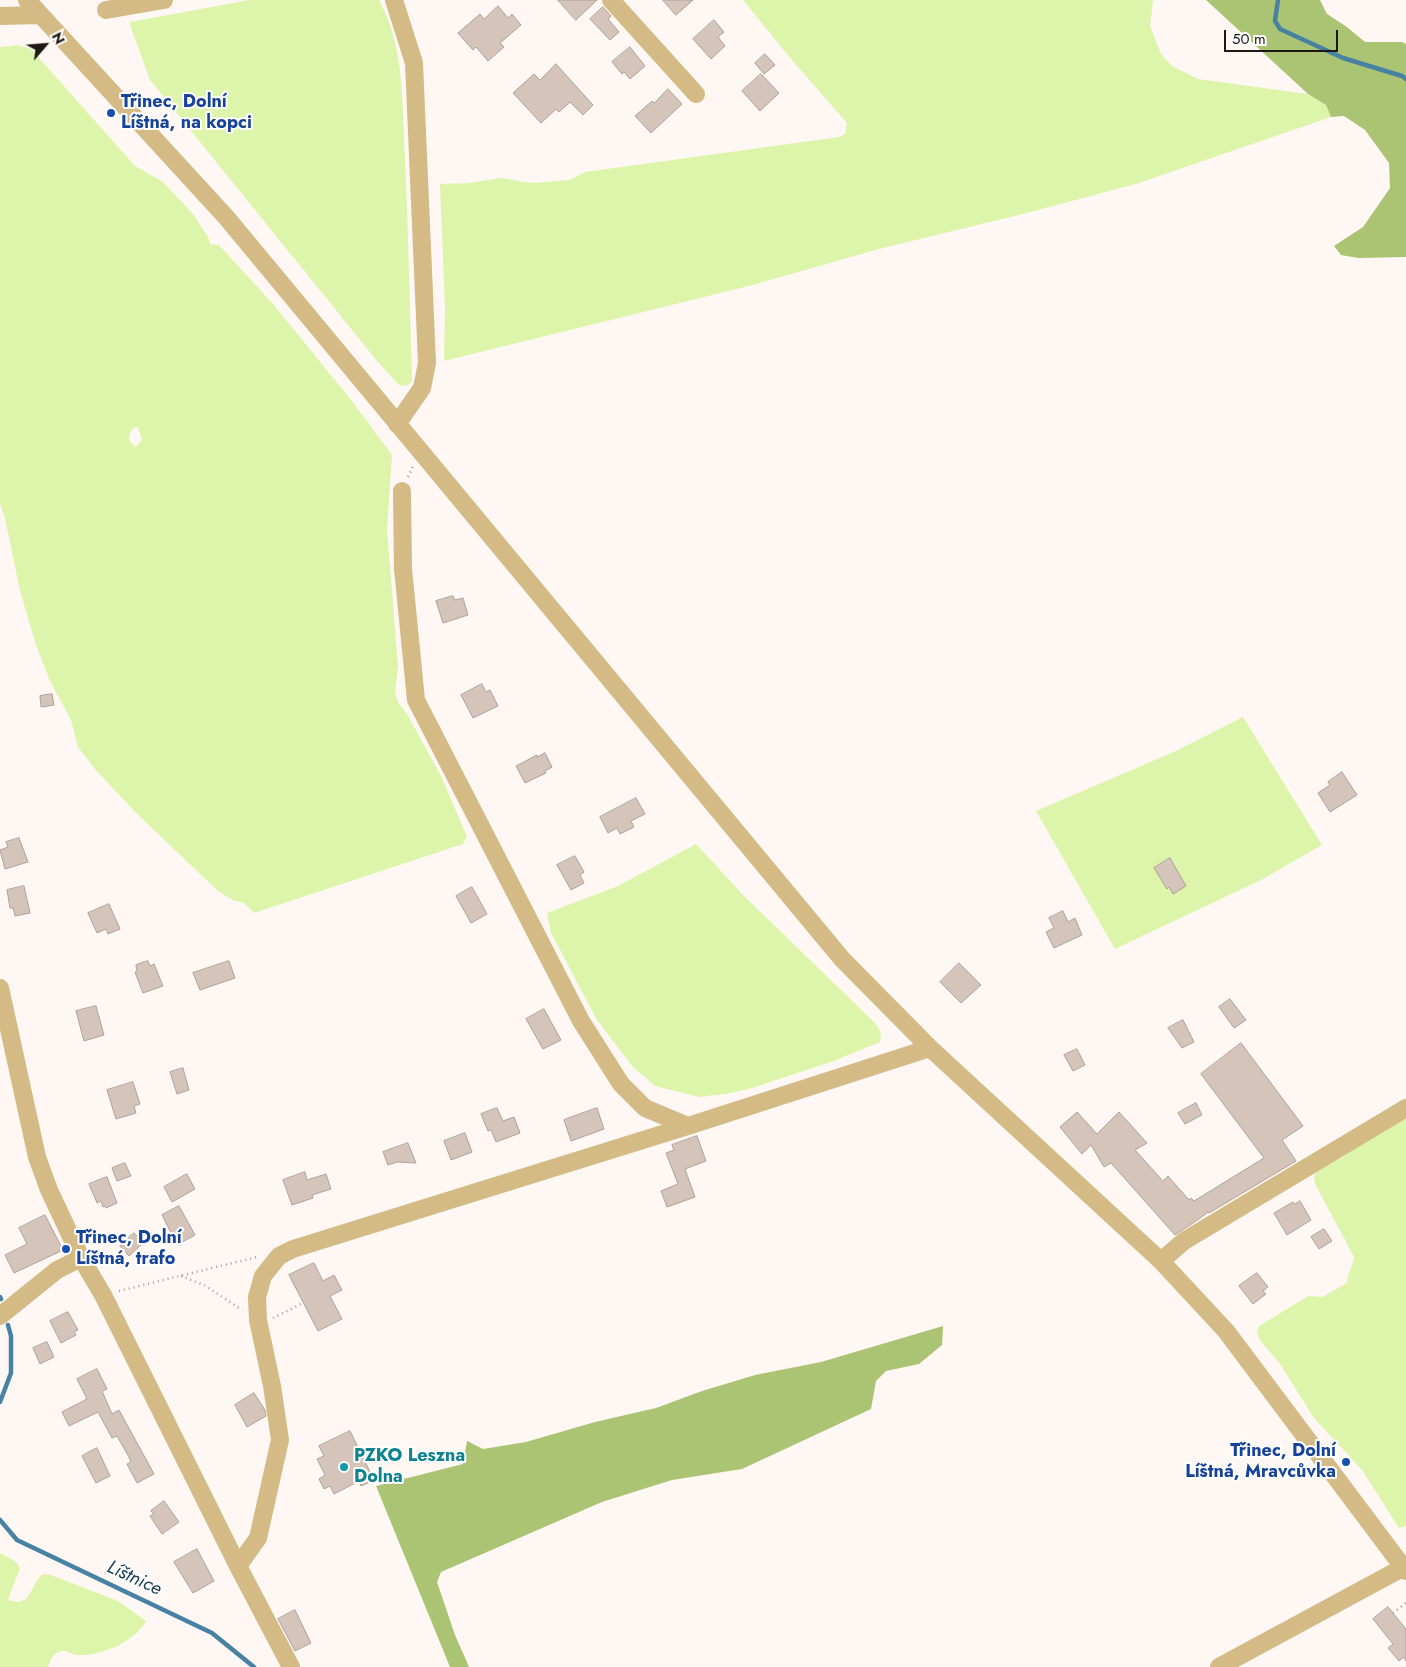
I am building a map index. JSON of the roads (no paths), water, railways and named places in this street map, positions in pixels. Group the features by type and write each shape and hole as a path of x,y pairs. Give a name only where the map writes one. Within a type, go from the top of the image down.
{"street":[{"path":"27,0 226,217 842,959 930,1048 1161,1261 1226,1331 1405,1568 1219,1667"},
{"path":"106,10 164,0"},
{"path":"394,0 414,62 428,363 422,388 397,424"},
{"path":"611,0 696,94"},
{"path":"0,16 40,15"},
{"path":"402,491 403,569 416,700 577,1013 621,1084 645,1108 688,1126"},
{"path":"0,988 37,1157 48,1190 291,1667"},
{"path":"238,1566 258,1538 280,1440 272,1386 258,1320 257,1297 263,1276 279,1256 293,1249 688,1126 930,1048"},
{"path":"1161,1261 1184,1241 1406,1108"},
{"path":"0,1316 57,1270 81,1258"}],"waterway":[{"path":"1278,0 1275,21 1280,29 1343,58 1402,76 1406,79"},
{"name":"Líštnice","path":"0,1402 11,1373 11,1336 8,1325"},
{"name":"Líštnice","path":"0,1520 17,1540 212,1633 254,1667"}],"place":[{"name":"Třinec, Dolní Líštná, na kopci","path":"111,113"},
{"name":"Třinec, Dolní Líštná, trafo","path":"66,1249"},
{"name":"Třinec, Dolní Líštná, Mravcůvka","path":"1346,1462"},
{"name":"PZKO Leszna Dolna","path":"344,1467"}]}
